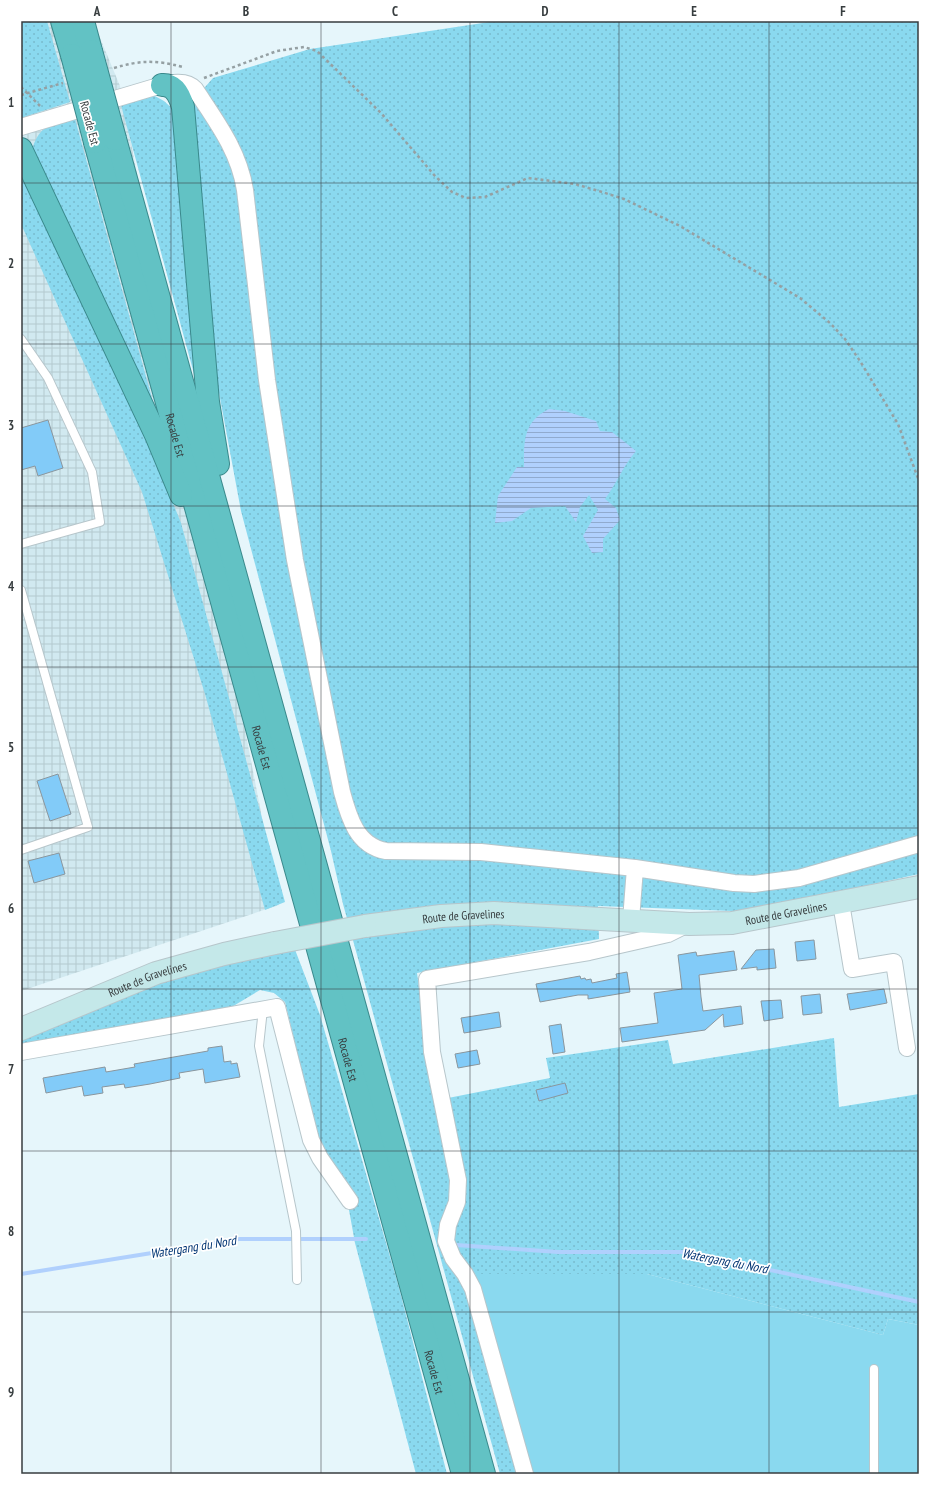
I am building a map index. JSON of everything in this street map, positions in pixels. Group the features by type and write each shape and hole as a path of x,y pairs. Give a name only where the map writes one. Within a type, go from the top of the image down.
{"highway":[{"name":"Rocade Est","path":"62,21 81,53 105,140 228,622 463,1474"},
{"name":"Rocade Est","path":"81,53 83,21"},
{"path":"162,85 168,85 175,90 180,99 183,111 208,402 220,474 219,511"},
{"name":"Rocade Est","path":"105,140 219,511 484,1474"},
{"path":"21,149 156,435 181,496 228,622"}],"main road":[{"name":"Route de Gravelines","path":"21,1029 156,973 224,954 365,926 428,917 481,913 689,924 742,922 919,887"}],"street":[{"path":"21,127 162,85 185,83 194,88 229,141 241,170 267,380 295,560 342,792 349,815 356,830 366,843 372,847 386,851 481,852 635,868 734,883 767,883 799,878 919,844"},
{"path":"631,920 635,868"},
{"path":"841,903 852,969 894,962 907,1048"},
{"path":"526,1474 473,1289 465,1274 453,1258 446,1241 448,1225 457,1202 458,1180 432,1052 427,979 582,953 668,934 689,924"},
{"path":"21,1052 277,1007 311,1140 320,1158 350,1201"}],"lane":[{"path":"21,339 48,378 92,472 100,522 21,544"},
{"path":"21,590 88,827 21,849"},
{"path":"263,1009 259,1046 296,1231 298,1280"},
{"path":"874,1369 874,1474"}],"path":[{"path":"198,80 277,51 304,47 317,51 344,76 381,113 435,176 452,192 466,198 485,197 528,178 546,179 574,184 613,196 651,211 680,226 800,298 830,323 845,339 898,424 919,482"},
{"path":"21,87 51,118"}],"shaded area":[{"path":"21,21 93,21 120,86 279,905 21,991"},
{"path":"21,21 47,21 70,102 21,118"},
{"path":"496,21 919,21 919,874 764,908 733,911 598,906 599,939 417,973 428,1057 438,1100 550,1078 546,1058 668,1040 673,1064 834,1038 839,1107 919,1094 919,1325 888,1319 883,1335 647,1274 475,1274 530,1474 500,1474 343,904 331,851 241,511 217,382 192,102 213,78 310,49"},
{"path":"153,95 164,101 176,112 200,396 121,105"},
{"path":"75,119 161,431 31,153 38,136 42,131 52,125"},
{"path":"21,162 148,441 181,523 285,902 265,910 205,694 142,492 21,224"},
{"path":"549,409 565,411 596,421 600,431 612,432 636,451 605,499 616,508 620,520 603,539 603,552 592,553 583,536 598,510 589,495 580,507 576,522 565,506 531,508 512,521 495,523 498,496 517,467 524,467 525,441 530,426 540,414"},
{"path":"294,947 320,1015 398,1284 447,1474 416,1474 355,1243 343,1177 319,1142 285,1002 274,993 260,990 230,1008 61,1037 21,1046 21,1039 145,986"},
{"path":"475,1274 647,1274 883,1335 888,1319 919,1325 919,1474 530,1474"}],"building":[{"path":"48,420 63,468 38,476 35,466 21,470 21,428"},
{"path":"58,774 71,814 50,821 37,781"},
{"path":"59,853 65,874 34,883 28,861"},
{"path":"814,940 816,959 797,961 795,942"},
{"path":"774,949 776,968 757,970 757,967 741,969 756,950"},
{"path":"734,951 737,970 699,975 701,997 703,1011 741,1006 743,1024 724,1027 723,1014 705,1030 622,1042 620,1028 658,1023 654,993 682,989 678,955 696,952 697,956"},
{"path":"627,972 630,992 588,999 588,995 578,995 540,1002 536,984 580,976 581,979 591,979 592,983 617,978 616,974"},
{"path":"884,989 887,1003 850,1010 847,994"},
{"path":"820,994 822,1013 803,1015 801,996"},
{"path":"781,1000 783,1018 764,1021 761,1001"},
{"path":"499,1012 501,1027 464,1033 461,1018"},
{"path":"561,1024 565,1052 553,1054 549,1026"},
{"path":"222,1046 224,1062 231,1061 231,1064 237,1063 240,1077 205,1083 203,1069 179,1073 180,1078 150,1084 125,1088 124,1084 102,1087 103,1093 84,1096 82,1086 46,1093 43,1078 105,1067 106,1072 135,1067 134,1064 208,1051 208,1048"},
{"path":"477,1050 480,1064 458,1068 455,1054"},
{"path":"565,1083 568,1093 539,1101 536,1090"}],"waterway":[{"name":"Watergang du Nord","path":"21,1274 239,1239 366,1239"},
{"name":"Watergang du Nord","path":"456,1245 558,1252 686,1252 919,1302"}]}
